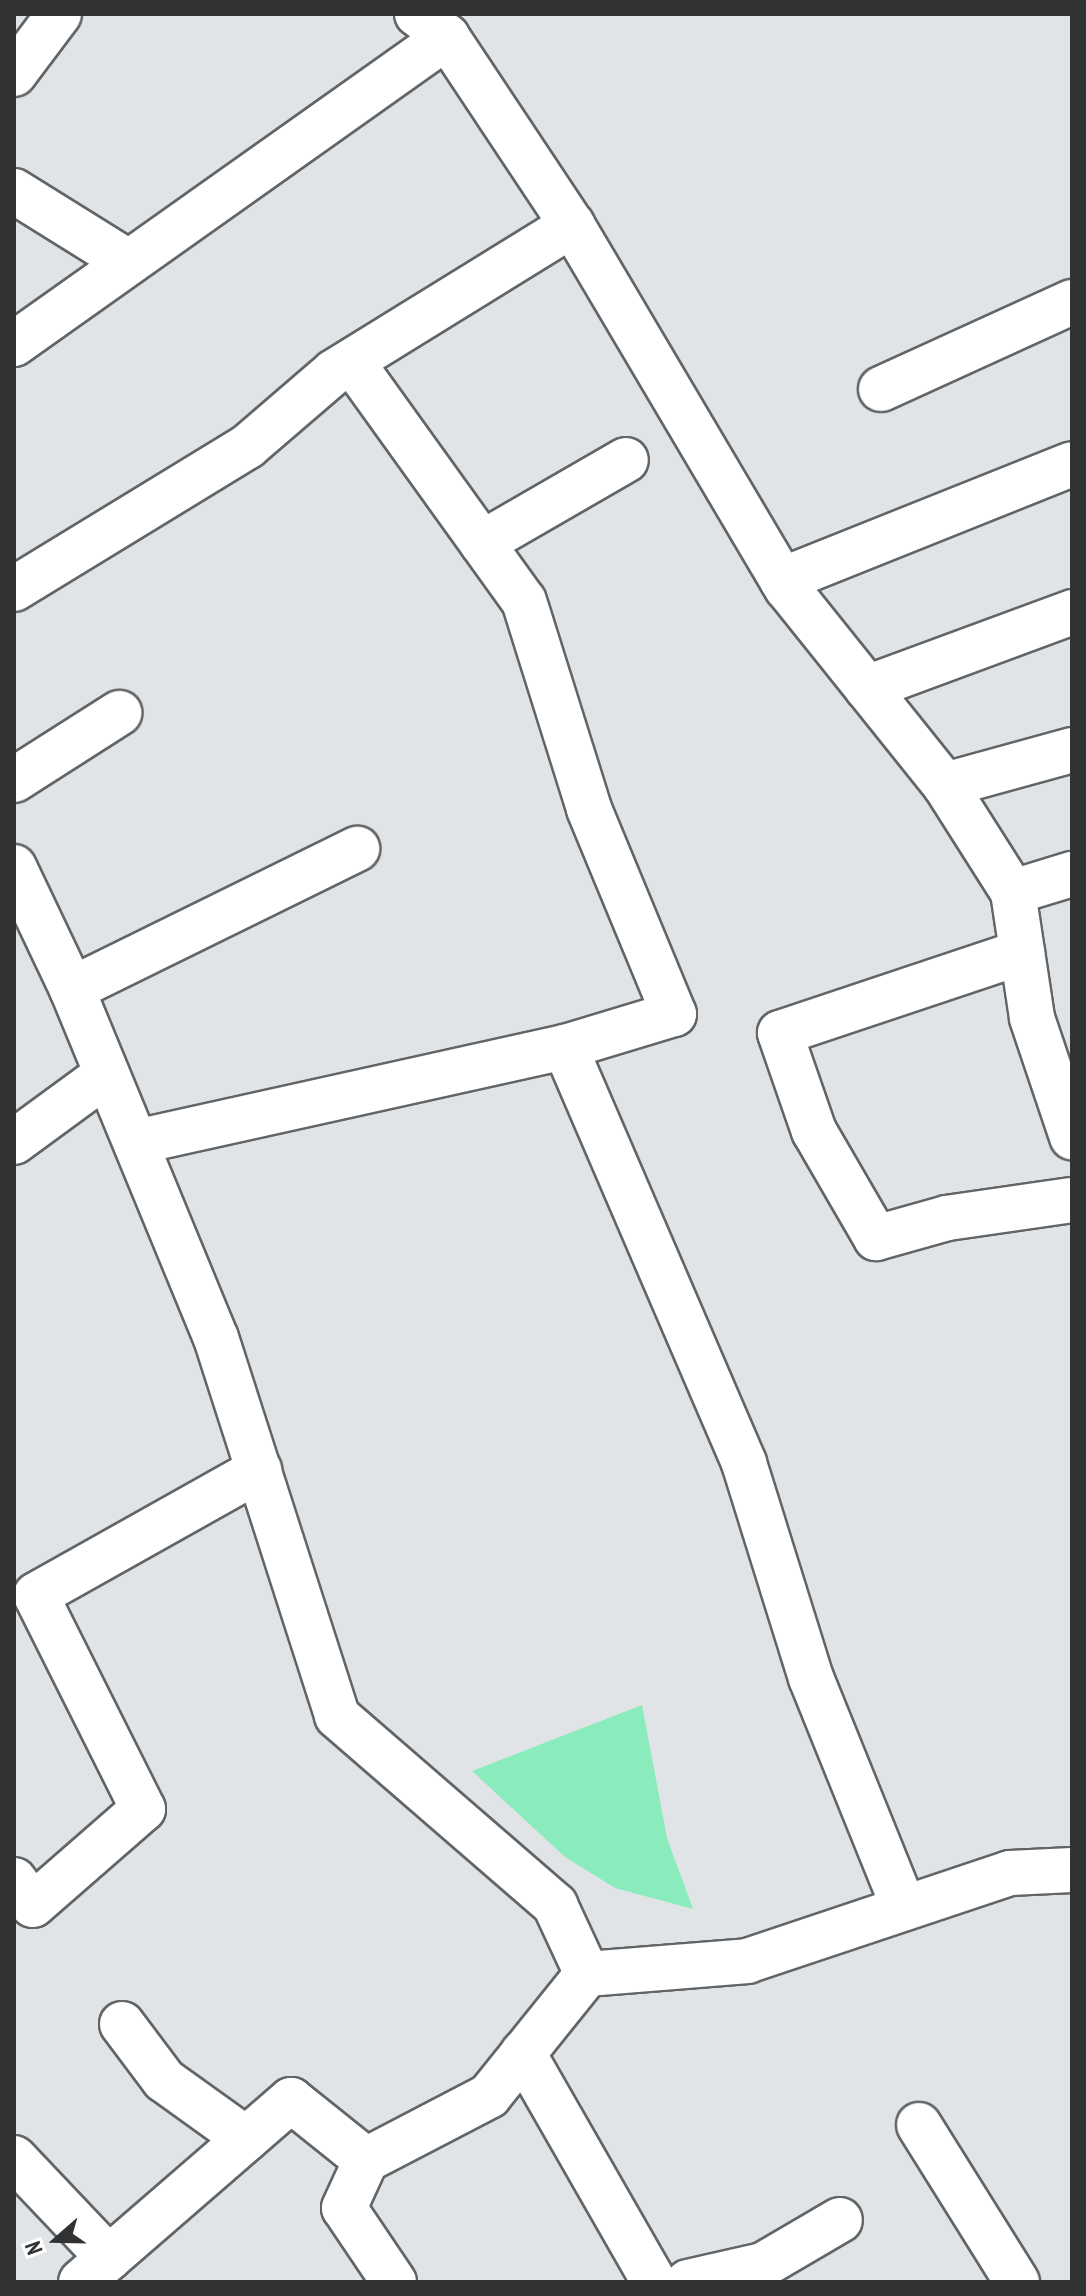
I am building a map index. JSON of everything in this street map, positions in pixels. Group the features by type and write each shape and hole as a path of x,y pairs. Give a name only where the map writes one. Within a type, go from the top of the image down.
{"street":[{"path":"14,74 59,14"},
{"path":"14,344 432,26 572,225 782,580 945,785 1013,892 1032,1018 1072,1137"},
{"path":"14,191 125,260"},
{"path":"14,589 248,446 352,362 572,225"},
{"path":"881,389 1072,302"},
{"path":"136,1142 565,1047 674,1014 589,809 524,601 352,362"},
{"path":"482,543 626,460"},
{"path":"782,580 1072,464"},
{"path":"867,688 1072,612"},
{"path":"14,780 119,713"},
{"path":"945,785 1072,750"},
{"path":"72,989 357,849"},
{"path":"14,867 72,989 216,1338 337,1716 555,1905 587,1974"},
{"path":"1013,892 1072,874"},
{"path":"1022,952 780,1033 814,1131 876,1238 947,1218 1072,1200"},
{"path":"565,1047 744,1463 811,1678 904,1908"},
{"path":"14,1142 107,1074"},
{"path":"14,1880 33,1905 143,1809 36,1595 259,1470"},
{"path":"394,2282 344,2208 366,2160 489,2096 587,1974 747,1961 1010,1873 1072,1870"},
{"path":"122,2024 164,2080 246,2139"},
{"path":"523,2053 654,2282"},
{"path":"14,2158 95,2270 291,2100 366,2160"},
{"path":"919,2125 1017,2282"},
{"path":"688,2282 763,2265 840,2220"}],"green space":[{"path":"642,1705 667,1838 693,1909 615,1888 565,1857 472,1771"}]}
